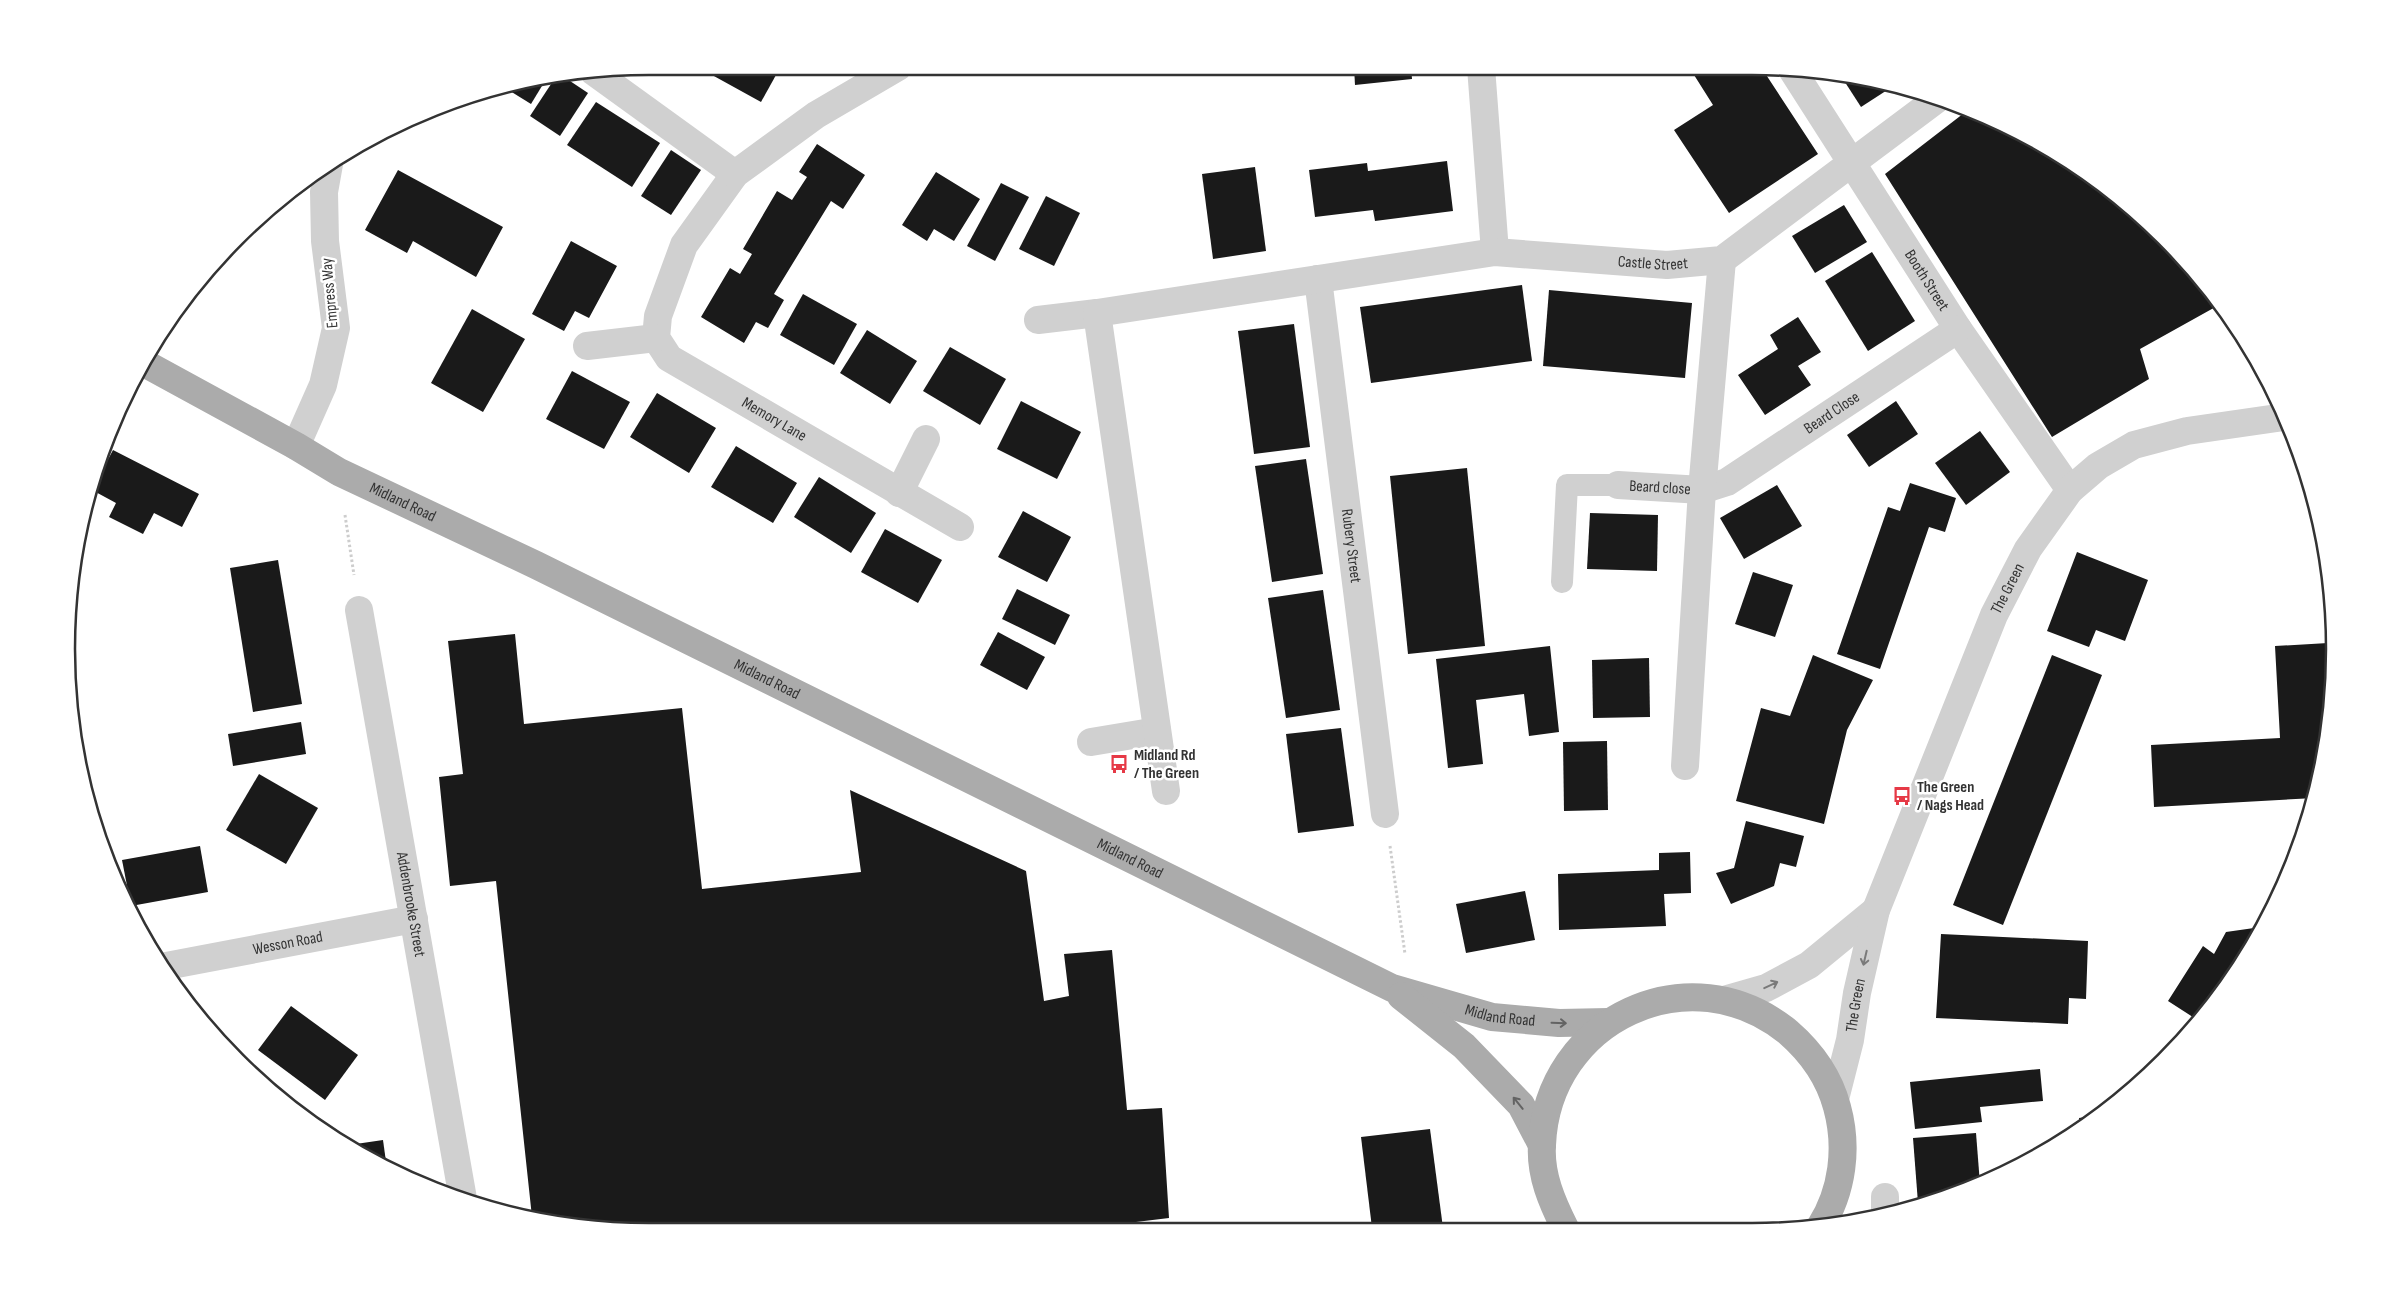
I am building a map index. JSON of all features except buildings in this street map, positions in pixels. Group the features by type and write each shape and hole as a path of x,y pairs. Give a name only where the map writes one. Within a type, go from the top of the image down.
{"main road":[{"name":"Midland Road","path":"150,366 340,472 545,569 1401,991 1492,1017 1559,1023 1609,1022"},
{"name":"Midland Road","path":"1401,991 1464,1046 1521,1105 1542,1145"},
{"path":"1562,1223 1553,1204 1544,1176 1542,1145 1547,1108 1558,1080 1589,1038 1609,1022 1652,1002 1685,998 1724,1000 1750,1008 1772,1019 1804,1046 1822,1070 1835,1099 1842,1122 1844,1148 1840,1178 1833,1202 1825,1218"}],"street":[{"path":"586,346 656,338 658,316 684,245 735,174 816,115 883,75"},
{"path":"1482,75 1495,252"},
{"path":"601,77 735,174"},
{"name":"Booth Street","path":"1797,77 1958,329 2070,490"},
{"path":"1722,260 1931,103"},
{"name":"Empress Way","path":"296,446 323,385 336,328 325,241 324,192 327,174"},
{"name":"Castle Street","path":"1038,320 1097,313 1495,252 1667,265 1722,260"},
{"name":"Beard Close","path":"1685,766 1702,490 1722,260"},
{"name":"Rubery Street","path":"1318,279 1385,814"},
{"path":"1097,313 1166,791"},
{"name":"Beard Close","path":"1702,490 1727,482 1958,329"},
{"name":"Memory Lane","path":"656,338 669,358 960,528"},
{"name":"The Green","path":"1835,1099 1850,1040 1856,993 1876,910 1994,615 2028,549 2070,490 2098,466 2134,445 2187,431 2277,418"},
{"path":"900,493 926,439"},
{"name":"Beard close","path":"1618,486 1702,490"},
{"name":"Addenbrooke Street","path":"358,610 462,1192"},
{"path":"1091,742 1157,731"},
{"name":"The Green","path":"1724,1000 1766,988 1809,965 1876,910"},
{"name":"Wesson Road","path":"170,965 414,919"}],"lane":[{"path":"1562,582 1567,486 1618,486"}],"path":[{"path":"340,472 358,610"},
{"path":"1385,814 1401,991"}],"place":[{"name":"Midland Rd / The Green","path":"1119,764"},
{"name":"The Green / Nags Head","path":"1902,796"}]}
